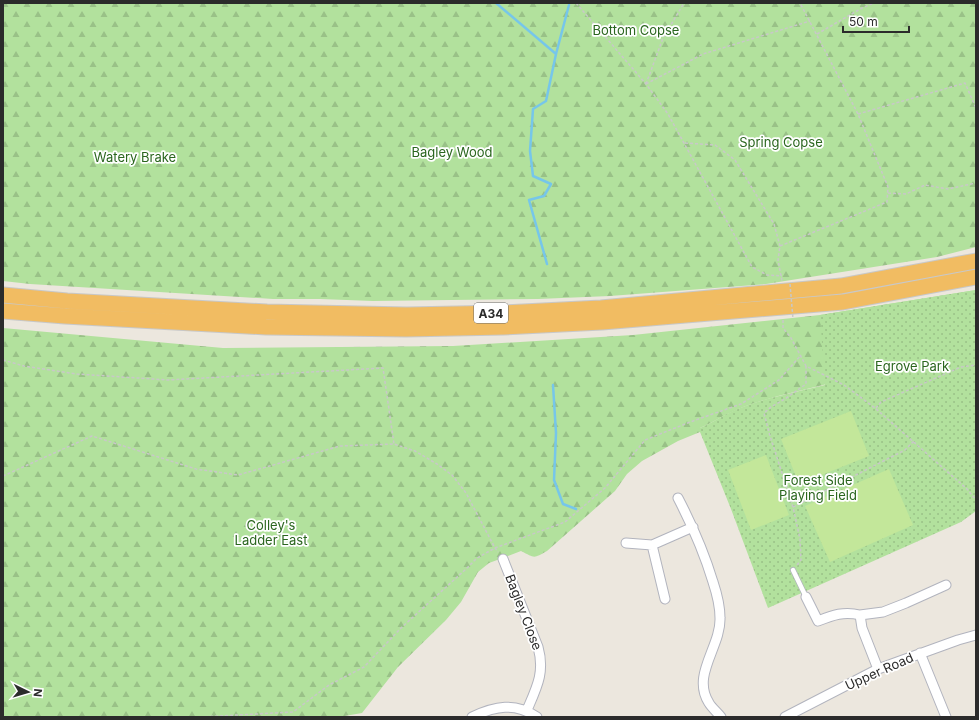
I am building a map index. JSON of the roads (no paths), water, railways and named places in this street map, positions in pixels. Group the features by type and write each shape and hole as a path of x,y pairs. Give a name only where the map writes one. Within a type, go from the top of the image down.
{"highway":[{"name":"A34","path":"3,295 74,301 267,312 407,315 505,313 601,308 841,286 976,261"},
{"name":"A34","path":"3,311 266,327 406,329 504,327 602,322 843,302 976,277"}],"street":[{"path":"678,498 693,527 707,563 718,600 720,628 704,672 703,687 708,703 721,717"},
{"path":"626,543 652,545 693,527"},
{"path":"652,545 665,599"},
{"name":"Bagley Close","path":"503,559 542,659 541,672 527,710"},
{"path":"806,597 818,621 842,614 850,613 860,615 883,612 946,586"},
{"path":"860,615 862,628 878,669"},
{"name":"Upper Road","path":"791,716 878,669 920,653 976,635"},
{"path":"920,653 946,717"},
{"path":"472,717 482,712 501,707 515,707 527,710 538,717"}],"lane":[{"path":"794,570 806,597"}],"waterway":[{"path":"496,3 556,54"},
{"path":"547,264 529,200 544,196 551,184 533,176 530,151 533,109 546,101 556,54 569,5"},
{"path":"553,385 556,433 554,480 563,504 576,509"}],"park label":[{"name":"Bottom Copse","path":"636,30"},
{"name":"Spring Copse","path":"781,142"},
{"name":"Bagley Wood","path":"452,152"},
{"name":"Watery Brake","path":"135,157"},
{"name":"Egrove Park","path":"912,366"},
{"name":"Forest Side Playing Field","path":"818,488"},
{"name":"Colley's Ladder East","path":"271,532"}]}
